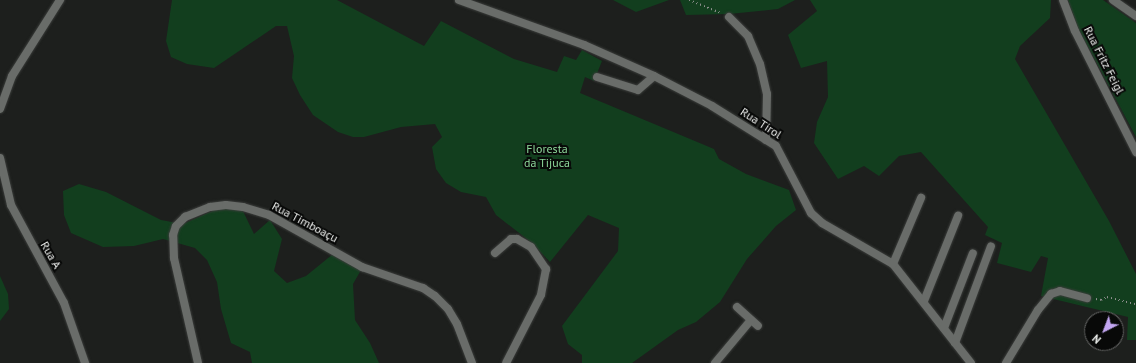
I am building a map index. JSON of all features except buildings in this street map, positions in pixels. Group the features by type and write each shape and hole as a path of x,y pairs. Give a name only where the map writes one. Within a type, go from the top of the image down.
{"street":[{"path":"0,109 12,76 60,0"},
{"name":"Rua Tirol","path":"459,0 584,45 654,76 712,106 766,140 782,154 807,207 816,219 893,264 924,301 970,363"},
{"name":"Rua Fritz Feigl","path":"1063,0 1075,31 1136,152"},
{"path":"1113,0 1136,16"},
{"path":"729,17 748,36 760,64 766,94 766,140"},
{"path":"597,77 638,90 654,76"},
{"name":"Rua A","path":"0,158 11,205 64,303 86,363"},
{"path":"893,264 921,198"},
{"name":"Rua Timboaçu","path":"198,363 174,258 173,235 176,226 185,217 210,207 226,205 243,207 269,215 362,266 423,288 435,296 448,309 457,324 472,363"},
{"path":"924,301 958,216"},
{"path":"495,253 511,239 517,239 531,247 546,269 541,295 506,363"},
{"path":"955,343 991,246"},
{"path":"944,328 973,253"},
{"path":"1006,363 1038,310 1051,294 1060,291 1087,298"},
{"path":"715,363 754,323 737,307"}],"path":[{"path":"689,0 729,17"},
{"path":"1087,298 1101,300 1107,297 1136,304"}],"green space":[{"name":"Floresta da Tijuca","path":"172,0 337,0 424,46 441,21 514,59 557,72 564,56 576,60 582,50 602,61 594,81 585,77 580,93 714,149 719,159 746,174 789,190 796,210 776,226 747,259 720,302 696,322 678,330 632,363 582,363 582,355 568,344 562,326 618,251 619,228 588,215 550,262 532,243 496,215 486,197 461,192 446,183 436,169 432,147 442,137 435,124 401,127 364,137 353,137 338,132 313,115 300,95 292,78 294,56 287,26 276,26 214,68 187,64 171,57 166,41"},
{"path":"613,0 669,0 636,12"},
{"path":"680,0 795,0 778,9 729,14 686,15"},
{"path":"810,0 1051,0 1050,18 1020,46 1015,59 1109,221 1136,274 1136,340 1127,340 1128,317 1124,316 1124,311 1103,311 1041,296 1048,258 1041,256 1031,272 997,263 1002,243 985,235 988,227 921,152 899,156 879,176 864,166 838,179 814,143 817,122 828,97 827,61 801,68 788,35 817,11"},
{"path":"1068,0 1103,0 1136,23 1136,137 1078,28"},
{"path":"79,184 106,192 161,220 183,224 226,205 241,207 254,234 270,220 282,239 274,271 287,283 306,276 333,254 361,270 353,284 355,320 370,343 379,363 252,363 250,352 231,343 221,309 217,282 207,260 195,248 163,239 134,246 103,247 71,233 64,215 63,191"},
{"path":"0,276 8,294 9,309 0,321"}]}
